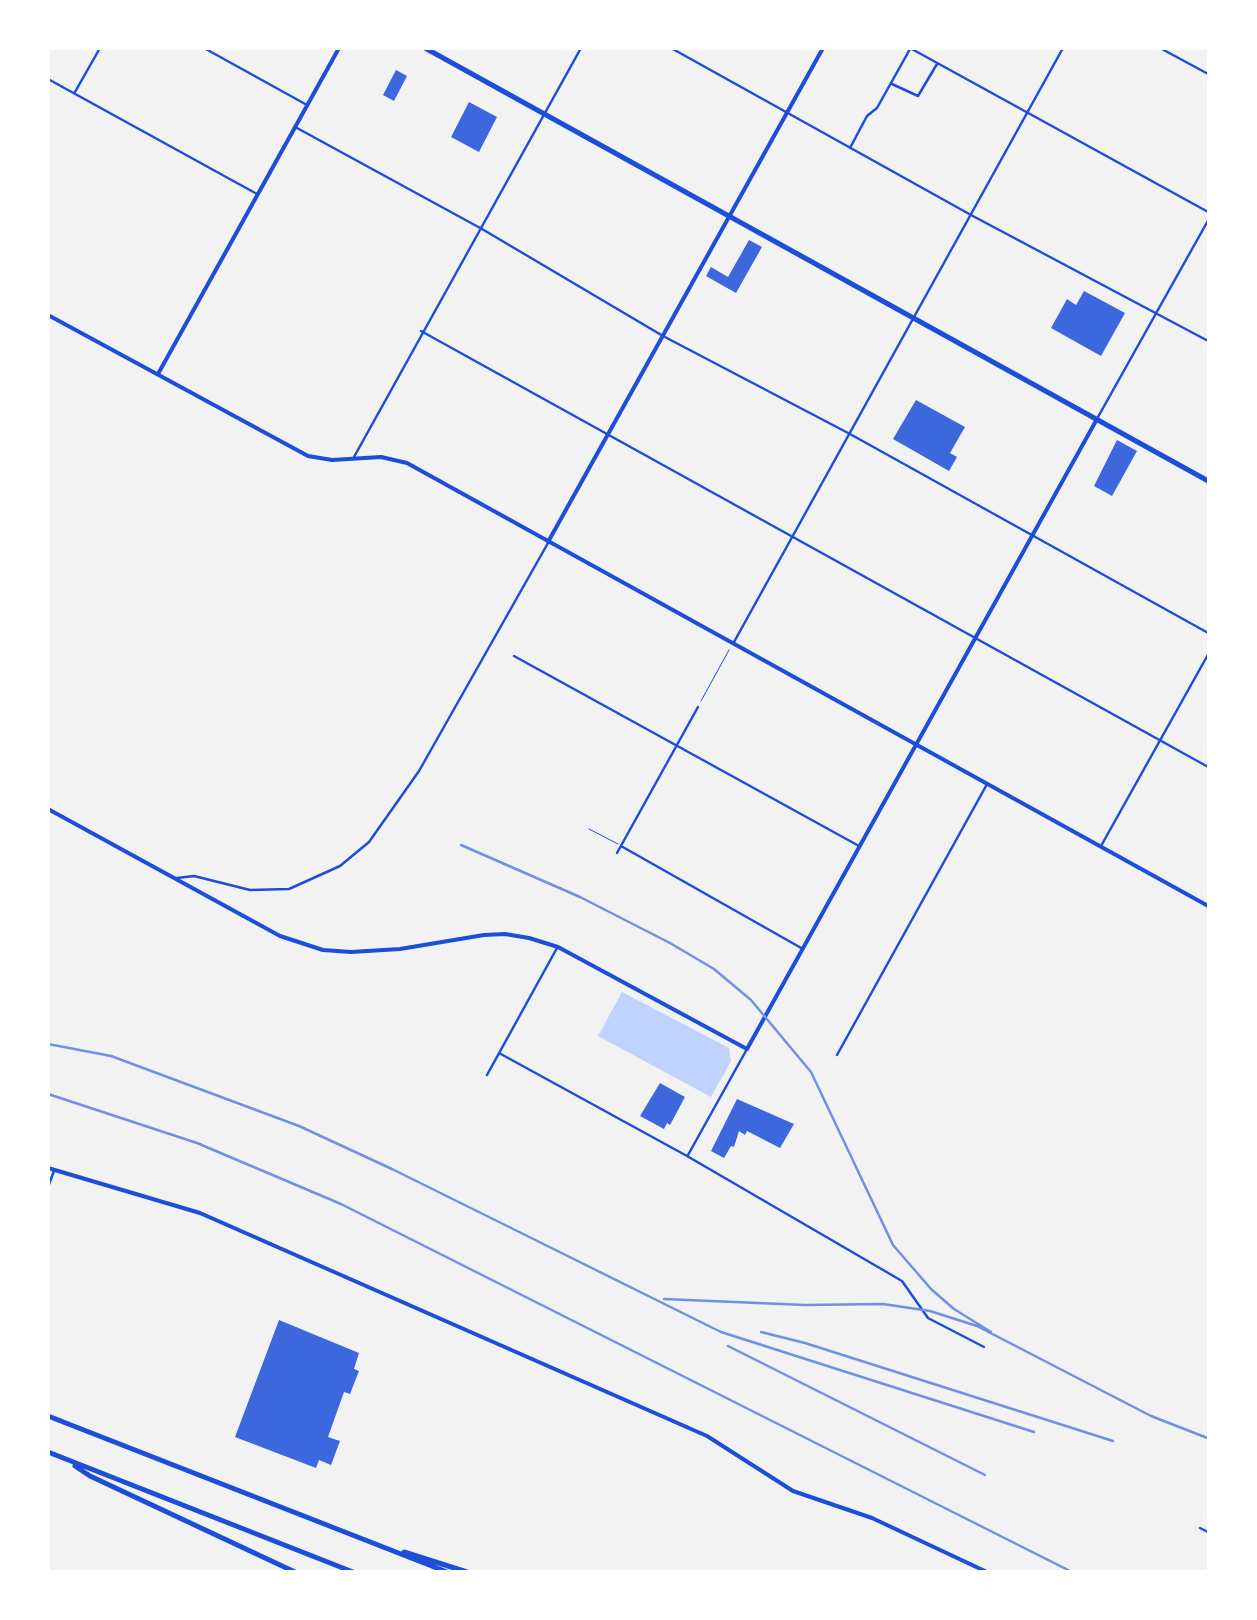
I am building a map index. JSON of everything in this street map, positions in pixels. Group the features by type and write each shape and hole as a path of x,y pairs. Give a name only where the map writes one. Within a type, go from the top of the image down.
{"main road":[{"path":"425,48 1207,483"},
{"path":"48,1416 447,1572"},
{"path":"48,1452 353,1572"},
{"path":"64,1459 90,1476 295,1572"},
{"path":"358,1538 468,1572"}],"street":[{"path":"74,93 100,48"},
{"path":"204,48 308,106"},
{"path":"158,374 339,48"},
{"path":"354,458 581,48"},
{"path":"671,48 970,215 1210,342"},
{"path":"173,879 194,876 250,890 289,889 340,866 370,842 420,771 824,48"},
{"path":"687,1156 1210,215 910,48 878,108 868,116 850,148"},
{"path":"733,643 1063,48"},
{"path":"1160,48 1210,75"},
{"path":"891,84 918,96 938,63"},
{"path":"48,79 258,195"},
{"path":"296,127 482,229 663,336 850,434 1210,634"},
{"path":"48,316 308,456 332,460 381,456 407,464 1210,906"},
{"path":"422,331 1210,768"},
{"path":"1101,846 1210,652"},
{"path":"514,656 860,847"},
{"path":"617,853 698,707"},
{"path":"837,1054 986,785"},
{"path":"48,810 280,936 323,950 351,952 505,934 558,947 747,1049"},
{"path":"621,846 804,950"},
{"path":"487,1075 558,947"},
{"path":"499,1053 902,1281 928,1318 984,1347"},
{"path":"48,1187 51,1169 200,1213 690,1428 793,1491 872,1518 988,1572"},
{"path":"1200,1528 1210,1533"}],"lane":[{"path":"590,828 621,846"}],"path":[{"path":"698,707 733,643"}],"water":[{"path":"622,992 729,1048 731,1061 711,1097 598,1036"}],"building":[{"path":"396,70 407,76 394,101 383,95"},
{"path":"469,102 497,117 479,152 451,137"},
{"path":"749,240 762,247 736,293 706,276 711,267 728,277"},
{"path":"1084,291 1125,313 1101,356 1051,328 1067,299 1076,305"},
{"path":"916,400 965,427 950,453 957,457 949,471 893,439"},
{"path":"1117,440 1137,451 1112,496 1094,486"},
{"path":"660,1083 685,1097 664,1129 640,1116"},
{"path":"737,1099 794,1124 780,1148 747,1131 745,1135 739,1131 734,1147 724,1158 711,1151"},
{"path":"279,1320 359,1353 354,1369 359,1371 350,1394 344,1392 328,1437 340,1441 331,1465 319,1460 316,1468 235,1437"}],"railway":[{"path":"461,845 580,897 670,943 714,969 751,1000 811,1072 893,1245 931,1289 991,1332"},
{"path":"48,1044 111,1056 299,1126 721,1332 1034,1432"},
{"path":"48,1094 197,1143 341,1204 1072,1572"},
{"path":"664,1299 883,1304 930,1311 977,1326 1151,1416 1210,1439"},
{"path":"761,1332 1113,1441"},
{"path":"728,1346 985,1475"}]}
